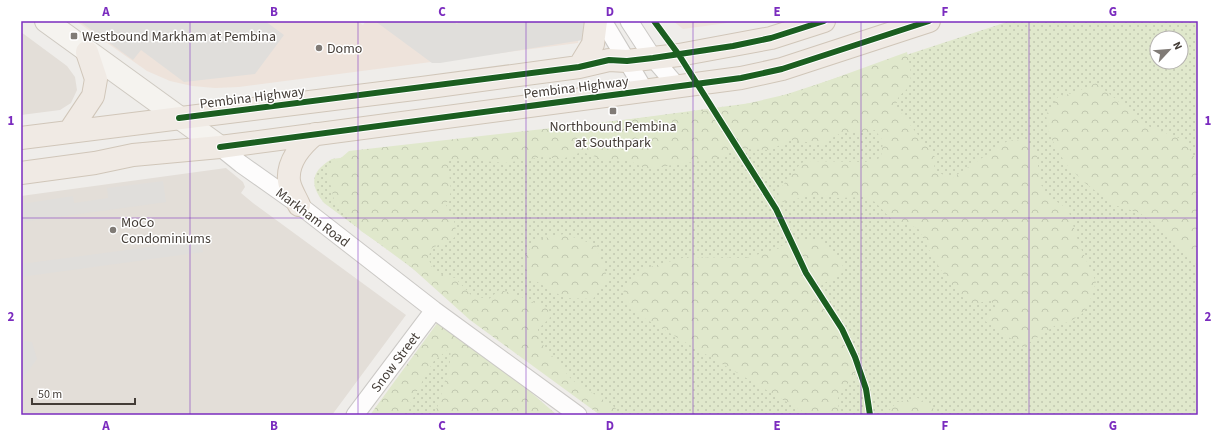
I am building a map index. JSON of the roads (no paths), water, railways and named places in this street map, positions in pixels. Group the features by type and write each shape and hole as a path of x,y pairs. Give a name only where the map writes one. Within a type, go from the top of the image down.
{"main road":[{"path":"579,67 593,44 596,21"},
{"name":"Pembina Highway","path":"21,138 579,67 609,60 627,61 654,58 764,40 824,21"},
{"name":"Pembina Highway","path":"21,173 96,163 134,155 220,147 741,78 782,69 929,21"},
{"path":"69,132 93,96 96,79 87,52"},
{"path":"299,205 289,182 290,169 302,144 315,134"}],"street":[{"name":"Markham Road","path":"46,21 299,205 434,310 578,415"},
{"path":"603,21 645,91"},
{"path":"629,21 654,58 677,86"},
{"name":"Snow Street","path":"355,415 434,310"}],"place":[{"name":"Westbound Markham at Pembina","path":"74,36"},
{"name":"Domo","path":"319,48"},
{"name":"Northbound Pembina at Southpark","path":"613,111"},
{"name":"MoCo Condominiums","path":"113,230"}]}
